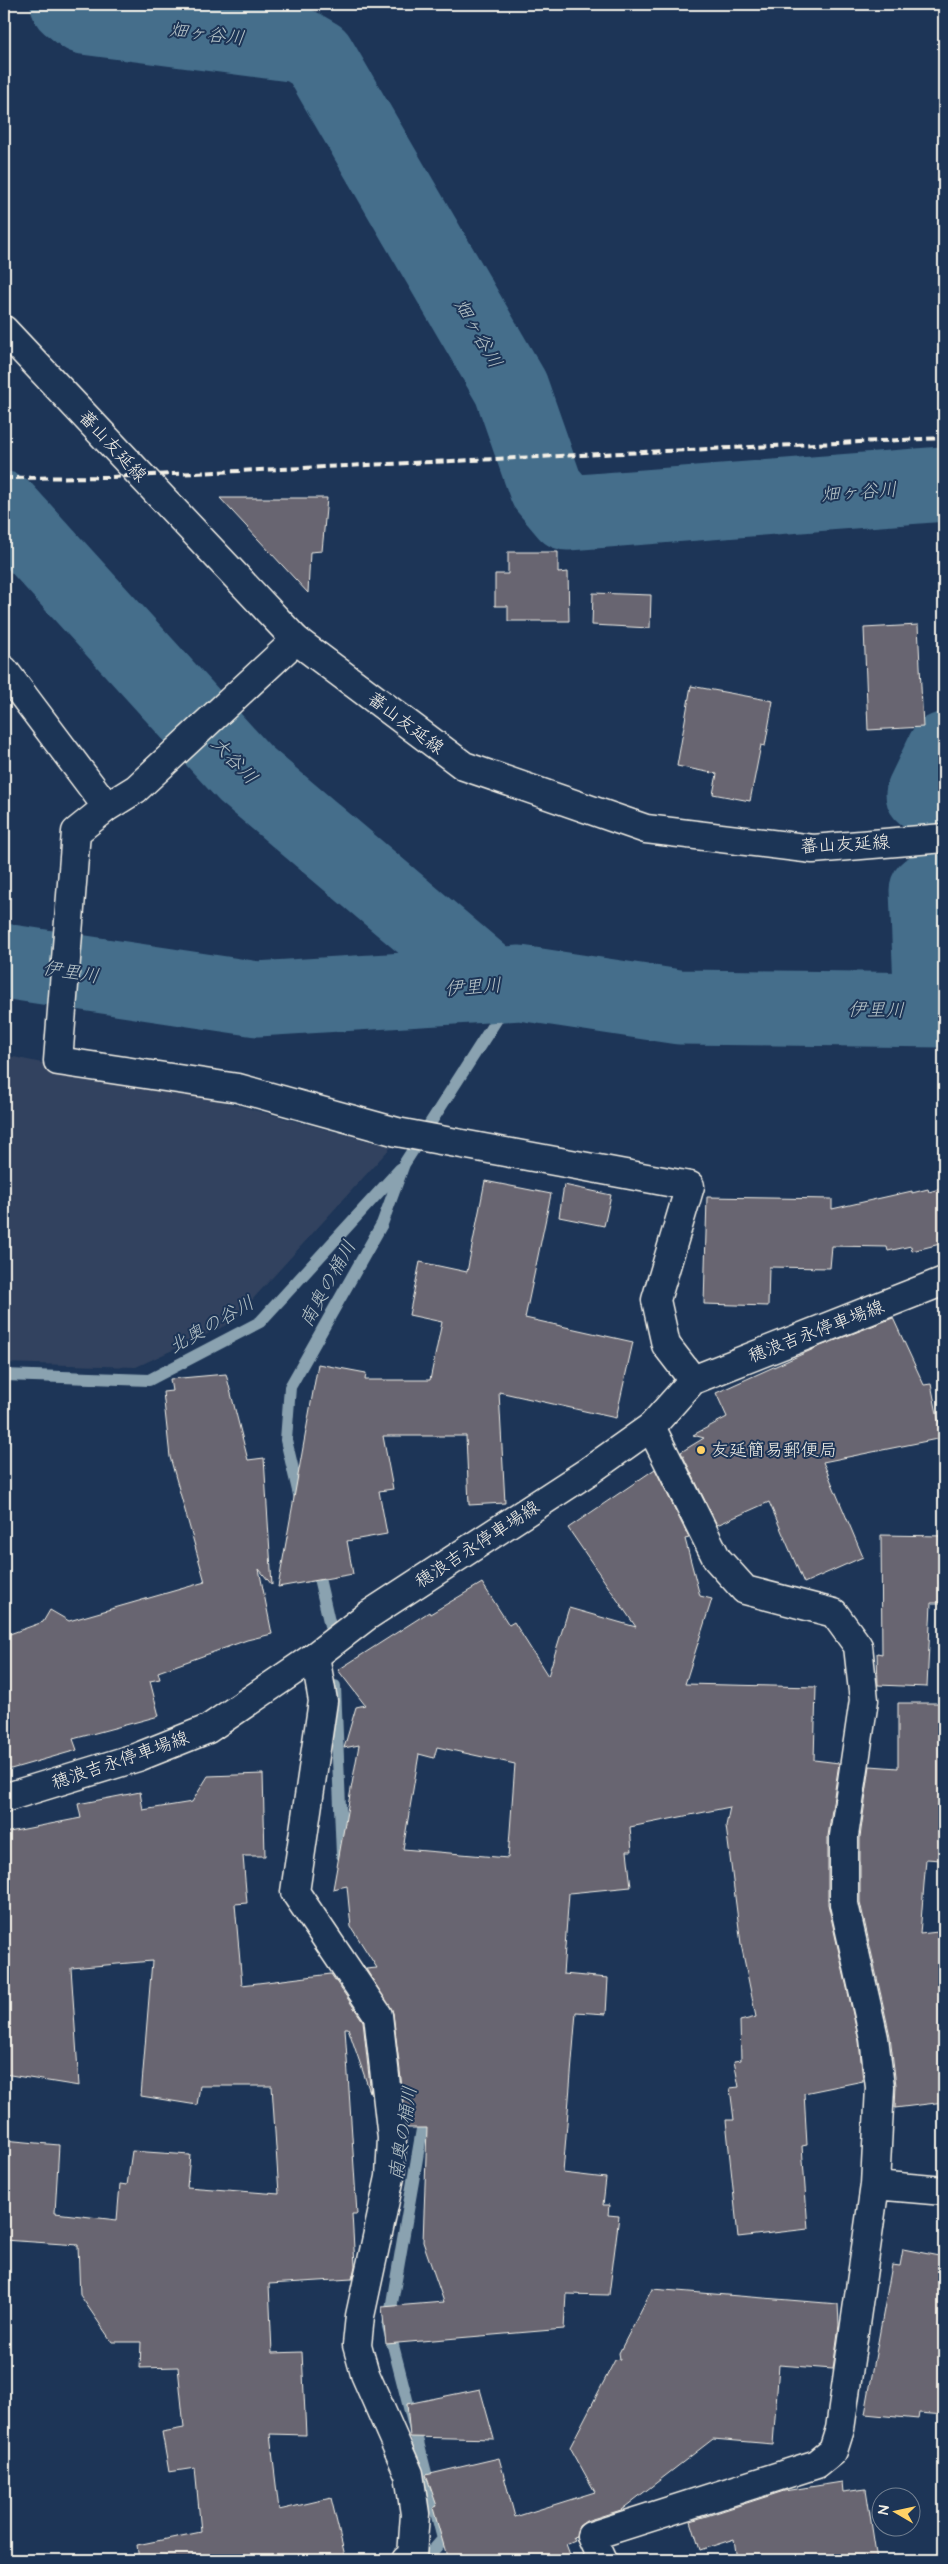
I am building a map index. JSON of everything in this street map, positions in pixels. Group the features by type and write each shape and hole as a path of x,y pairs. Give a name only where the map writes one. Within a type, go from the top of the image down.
{"street":[{"name":"蕃山友延線","path":"4,330 296,640 464,766 646,829 812,849 944,838"},
{"path":"296,640 136,789 107,807 76,832 58,1061 238,1088 397,1132 690,1186 656,1300 666,1344 693,1380"},
{"path":"4,670 107,807"},
{"name":"穂浪吉永停車場線","path":"4,1798 138,1757 208,1729 315,1656 367,1616 588,1471 650,1427 693,1380 944,1281"},
{"path":"602,2560 591,2536 817,2464 833,2451 840,2429 875,2185 880,2087 874,2038 844,1904 844,1836 864,1700 858,1646 834,1613 744,1590 717,1559 650,1427"},
{"path":"315,1656 324,1701 295,1892 378,2014 392,2138 390,2177 360,2316 357,2345 365,2374 409,2474 415,2514 412,2556 406,2560"},
{"path":"875,2185 944,2191"}],"shaded area":[{"path":"4,1055 225,1102 391,1147 231,1323 136,1367 4,1363"}],"building":[{"path":"220,498 327,498 322,551 310,552 308,593"},
{"path":"508,552 558,552 558,573 568,572 569,621 508,621 508,606 495,606 495,574 508,574"},
{"path":"593,593 651,595 650,628 592,625"},
{"path":"918,625 923,727 868,730 864,628"},
{"path":"691,686 773,701 765,746 761,745 750,801 713,794 717,774 677,766"},
{"path":"485,1181 551,1194 525,1318 633,1342 616,1418 499,1392 505,1503 469,1505 466,1436 383,1436 393,1489 379,1491 387,1534 347,1541 353,1574 278,1587 318,1364 366,1373 365,1380 430,1380 442,1322 409,1315 420,1262 467,1272"},
{"path":"564,1185 611,1195 604,1226 559,1217"},
{"path":"928,1189 929,1192 939,1189 944,1211 944,1243 912,1251 911,1246 888,1251 887,1247 832,1246 830,1268 769,1267 768,1306 704,1304 707,1197 832,1199 832,1209"},
{"path":"893,1318 924,1385 931,1384 942,1438 823,1462 863,1557 804,1583 769,1502 717,1525 681,1452 704,1438 693,1435 727,1417 716,1393 818,1347"},
{"path":"226,1374 248,1460 264,1458 272,1585 259,1569 272,1634 247,1640 158,1672 160,1679 150,1681 159,1716 73,1739 77,1750 4,1771 4,1636 43,1622 50,1610 69,1621 205,1582 170,1457 163,1392 172,1391 170,1379"},
{"path":"655,1469 689,1538 685,1539 700,1596 712,1599 685,1684 816,1687 814,1760 839,1763 828,1836 828,1904 859,2041 863,2081 804,2093 807,2145 802,2146 808,2229 738,2237 726,2120 734,2120 730,2088 739,2087 734,2061 741,2060 740,2021 756,2017 741,1944 726,1826 730,1807 630,1827 632,1851 627,1851 631,1887 569,1893 563,1974 608,1978 606,2014 576,2012 563,2173 606,2178 603,2205 609,2205 608,2215 619,2216 609,2295 566,2294 564,2329 386,2344 382,2307 444,2302 423,2242 427,2128 407,2128 393,2013 366,1969 377,1968 351,1927 347,1886 333,1889 359,1745 344,1748 356,1707 365,1705 338,1670 429,1612 430,1614 482,1583 509,1625 514,1622 548,1676 569,1608 636,1627 568,1528","holes":["437,1747 515,1764 508,1858 403,1849 419,1754 434,1758"]},
{"path":"881,1535 944,1536 944,1603 931,1603 927,1687 878,1685 877,1653 882,1654"},
{"path":"898,1703 944,1703 944,1830 942,1860 926,1859 920,1934 938,1932 939,1951 944,1951 944,2102 895,2108 896,2085 890,2036 860,1902 860,1837 870,1766 898,1768"},
{"path":"263,1774 265,1856 243,1856 247,1903 235,1904 242,1985 331,1974 363,2021 371,2095 348,2028 345,2028 357,2214 352,2214 355,2266 352,2279 269,2284 272,2353 302,2352 306,2435 270,2434 279,2510 331,2498 346,2560 139,2560 137,2545 201,2532 195,2468 169,2472 162,2432 184,2428 178,2367 140,2368 141,2342 112,2342 80,2295 78,2245 4,2240 4,2140 59,2145 55,2213 117,2220 120,2184 127,2185 132,2151 190,2155 187,2187 279,2194 272,2086 200,2086 197,2105 141,2096 152,1961 71,1968 79,2086 4,2074 4,1833 81,1818 78,1804 140,1792 143,1810 192,1802 208,1776"},
{"path":"903,2249 944,2257 944,2415 919,2413 918,2419 865,2414 892,2265 900,2266"},
{"path":"652,2289 838,2304 839,2325 833,2369 779,2365 773,2444 713,2439 621,2510 586,2521 579,2526 576,2536 573,2537 575,2540 566,2544 572,2560 448,2560 433,2508 437,2506 426,2475 499,2458 515,2517 595,2492 570,2447 615,2360 620,2359 619,2353"},
{"path":"480,2389 494,2439 410,2437 407,2404"},
{"path":"842,2482 843,2492 866,2489 870,2515 870,2536 873,2536 877,2560 737,2560 734,2539 700,2550 691,2521 784,2491"}],"waterway":[{"name":"畑ヶ谷川","path":"68,4 84,17 299,45 318,56 511,388 546,488 567,513 944,484"},
{"name":"大谷川","path":"4,509 245,774 492,983"},
{"name":"畑ヶ谷川","path":"923,794 944,750"},
{"name":"畑ヶ谷川","path":"927,890 932,1010"},
{"name":"伊里川","path":"4,961 257,999 520,983 679,1007 944,1010"},
{"name":"南奥の桶川","path":"300,1499 286,1440 290,1387 382,1224 404,1164 520,983"},
{"name":"北奥の谷川","path":"4,1375 149,1380 260,1322 400,1169"},
{"name":"南奥の桶川","path":"316,1565 331,1630"},
{"name":"南奥の桶川","path":"335,1686 342,1855"},
{"name":"南奥の桶川","path":"425,2112 388,2326 443,2539 425,2560"}],"railway":[{"path":"4,478 110,477 944,438"}],"place":[{"name":"友延簡易郵便局","path":"701,1450"}]}
